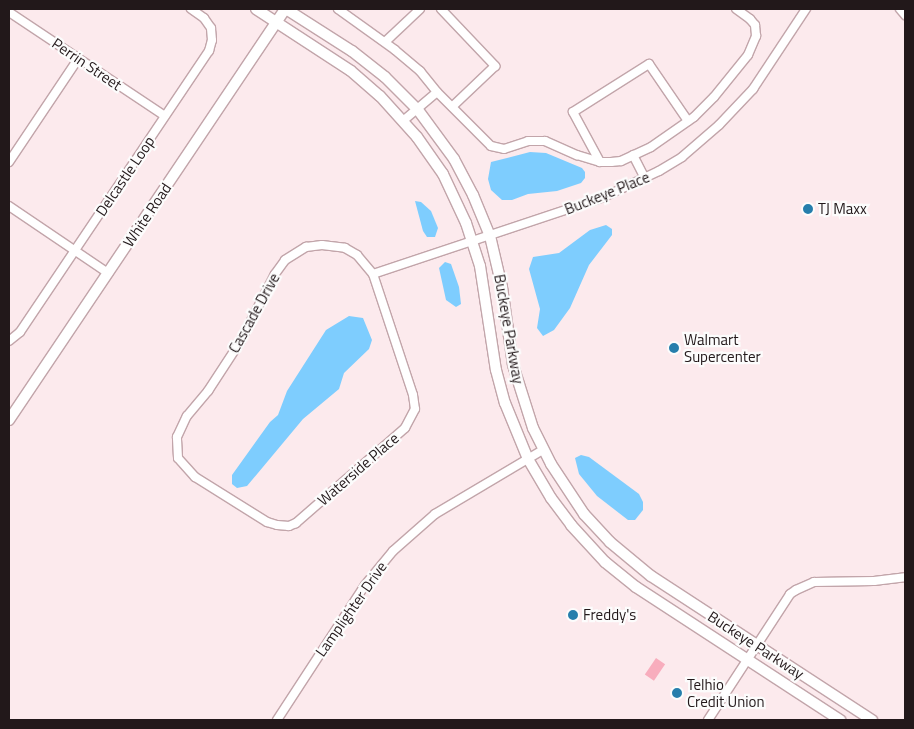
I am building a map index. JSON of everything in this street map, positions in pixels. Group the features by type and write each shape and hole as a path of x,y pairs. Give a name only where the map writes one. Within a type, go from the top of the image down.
{"street":[{"name":"Delcastle Loop","path":"9,341 20,332 208,51 212,40 208,23 191,9"},
{"name":"Buckeye Parkway","path":"256,9 351,71 404,120 443,174 457,202 472,240 485,291 496,370 505,403 528,459 561,512 605,562 644,593 840,720"},
{"name":"Buckeye Parkway","path":"286,9 372,66 418,110 437,134 461,171 490,236 502,287 513,365 522,400 543,450 580,508 619,550 652,576 872,720"},
{"name":"White Road","path":"9,420 286,9"},
{"path":"338,9 385,42 420,72 487,143 495,148 504,148 528,141 545,141 600,162 621,161 651,147 688,121 714,98 748,55 756,36 755,25 736,9"},
{"path":"385,42 420,9"},
{"path":"441,9 495,66 452,107"},
{"name":"Buckeye Place","path":"373,274 604,197 645,179 682,157 737,107 767,70 806,9"},
{"path":"900,9 905,15"},
{"name":"Perrin Street","path":"9,12 165,116"},
{"path":"9,162 78,59"},
{"path":"600,162 573,112 650,64 688,121"},
{"path":"404,120 437,92"},
{"path":"633,155 645,179"},
{"path":"9,206 108,273"},
{"name":"Cascade Drive","path":"177,456 177,437 183,422 208,391 240,342 275,274 285,260 306,247 331,245 346,248 357,255 373,274"},
{"name":"Waterside Place","path":"177,456 195,477 267,522 289,526 296,523 405,428 415,409 413,395 373,274"},
{"name":"Lamplighter Drive","path":"277,720 365,585 393,551 435,514 543,450"},
{"path":"708,720 790,594 801,586 814,582 874,581 905,577"}],"shaded area":[{"path":"656,658 665,664 654,681 645,675"}],"water":[{"path":"530,152 546,153 582,168 585,172 585,178 581,183 557,191 528,194 512,200 502,200 491,190 488,179 491,162"},
{"path":"415,201 421,202 431,211 438,228 435,237 427,237 423,231"},
{"path":"606,225 612,229 612,235 589,265 570,308 554,330 543,336 537,328 540,309 529,269 533,257 559,253 590,230"},
{"path":"445,262 451,264 459,287 461,304 456,307 446,300 439,268"},
{"path":"349,316 363,318 372,340 369,349 344,373 339,389 303,419 247,486 237,488 232,484 232,475 270,422 278,415 287,391 326,330"},
{"path":"581,455 589,457 639,494 643,502 643,510 635,520 628,520 597,496 579,474 575,458"}],"place":[{"name":"TJ Maxx","path":"808,209"},
{"name":"Walmart Supercenter","path":"674,348"},
{"name":"Freddy's","path":"573,615"},
{"name":"Telhio Credit Union","path":"677,693"}]}
